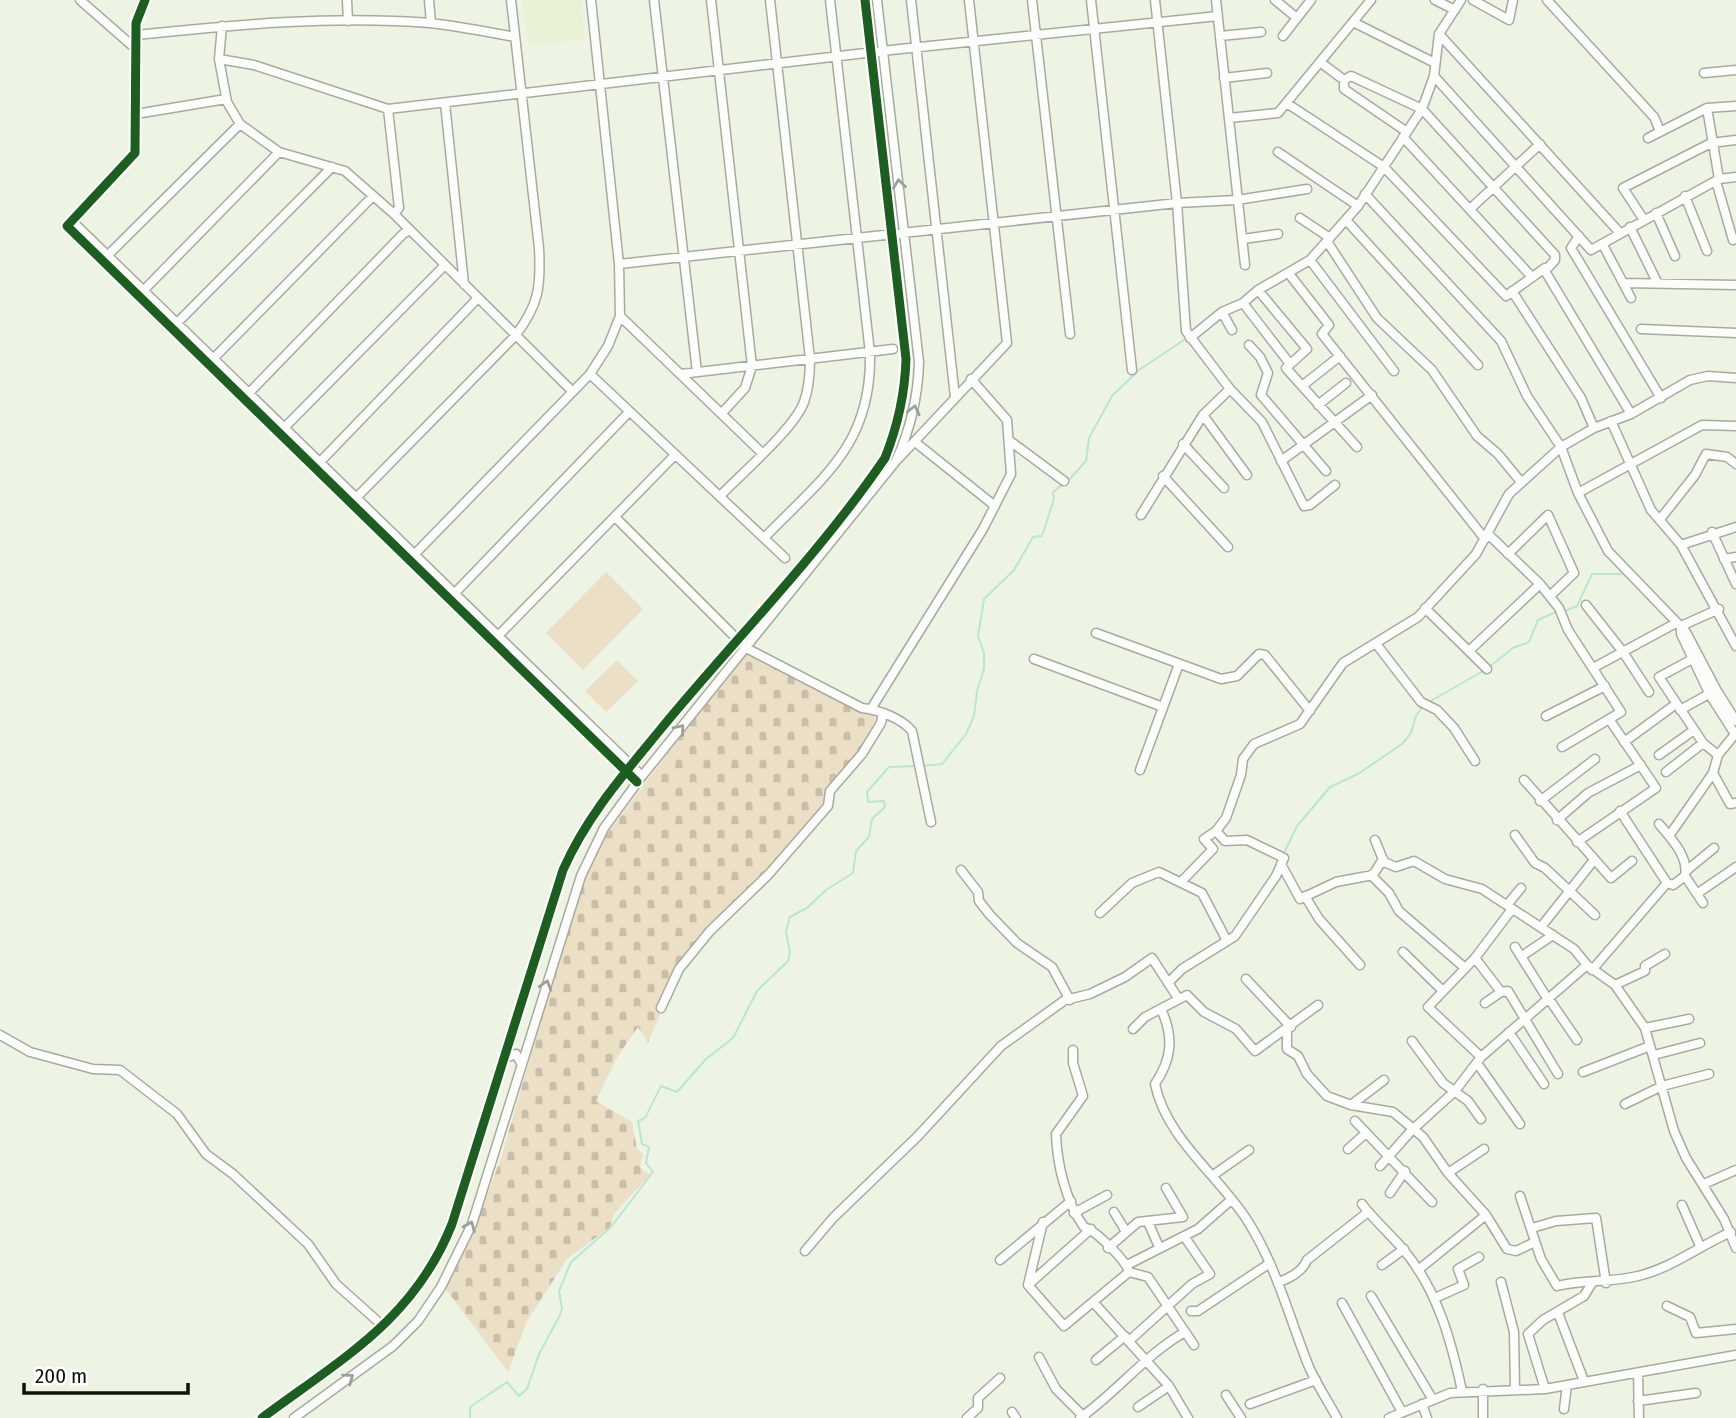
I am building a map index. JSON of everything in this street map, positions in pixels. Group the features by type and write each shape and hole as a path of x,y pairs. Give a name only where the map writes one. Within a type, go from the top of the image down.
{"street":[{"path":"80,0 136,49"},
{"path":"69,223 135,153 136,23 145,0"},
{"path":"346,0 348,21"},
{"path":"429,0 431,23"},
{"path":"355,499 515,336 529,318 541,287 511,0"},
{"path":"411,558 590,374 608,346 620,316 619,264 591,0"},
{"path":"654,0 697,372"},
{"path":"711,0 752,366 745,388 722,413"},
{"path":"720,496 803,405 810,380 798,244 770,0"},
{"path":"764,538 837,463 859,427 871,388 870,353 830,0"},
{"path":"262,1418 383,1326 418,1290 438,1259 563,870 576,839 597,807 737,641 885,458 898,425 905,392 906,359 894,234 865,0"},
{"path":"877,0 919,362 915,407 896,461"},
{"path":"911,0 939,229 955,397"},
{"path":"294,1418 393,1346 437,1295 472,1224 590,854 639,779 896,461 1007,342 969,0"},
{"path":"1032,0 1070,334"},
{"path":"1091,0 1132,369"},
{"path":"1155,0 1177,203 1186,331 1230,389 1262,422 1304,506 1310,505 1335,485"},
{"path":"1216,0 1245,265"},
{"path":"1275,0 1297,18"},
{"path":"1283,36 1311,0"},
{"path":"1229,118 1278,113 1371,0"},
{"path":"1435,0 1455,10"},
{"path":"1190,338 1222,312 1243,303 1258,290 1290,275 1310,260 1346,220 1422,109 1434,76 1439,34 1461,0"},
{"path":"1473,0 1509,20 1513,0"},
{"path":"1547,0 1654,117 1660,131"},
{"path":"219,59 254,65 388,109 916,47 1218,16"},
{"path":"136,35 222,26 348,21 431,23 515,37"},
{"path":"1353,22 1435,63"},
{"path":"222,26 219,59 226,99 240,124 279,152 345,171 394,214 572,391"},
{"path":"1220,36 1261,32"},
{"path":"1439,34 1620,233"},
{"path":"1320,62 1344,80"},
{"path":"1704,73 1736,70"},
{"path":"1224,78 1267,73"},
{"path":"1288,104 1384,167 1506,296 1555,261 1555,255 1422,109 1352,76 1344,80"},
{"path":"1434,76 1591,250 1717,180 1736,177"},
{"path":"1344,80 1344,89 1405,134 1532,277"},
{"path":"136,114 226,99"},
{"path":"445,103 464,284"},
{"path":"1648,138 1707,108 1736,106"},
{"path":"1707,108 1717,180 1733,240"},
{"path":"388,109 399,208 394,214"},
{"path":"107,256 240,124"},
{"path":"1644,220 1623,188 1711,143 1736,140"},
{"path":"1470,209 1540,144"},
{"path":"142,292 279,152"},
{"path":"1278,152 1358,205"},
{"path":"176,324 332,167"},
{"path":"619,264 1177,203 1237,200 1307,189"},
{"path":"1365,194 1501,341 1527,396 1561,447 1578,493 1608,551 1642,582 1679,625 1712,694 1735,734 1718,755 1713,773 1669,836"},
{"path":"212,360 373,196"},
{"path":"1685,197 1707,251"},
{"path":"1656,213 1675,256"},
{"path":"1300,218 1329,240 1377,318 1432,370 1477,436 1499,454 1521,482"},
{"path":"1346,220 1478,365"},
{"path":"69,223 107,256 319,463 411,558 453,595 494,640"},
{"path":"69,223 639,779"},
{"path":"1630,228 1657,282"},
{"path":"248,394 403,234 410,230"},
{"path":"1243,239 1278,234"},
{"path":"1579,236 1570,248 1661,398"},
{"path":"1603,245 1631,298"},
{"path":"1310,260 1394,371"},
{"path":"283,429 445,265"},
{"path":"1545,268 1631,414"},
{"path":"1290,275 1329,325 1322,334 1487,536 1550,596 1621,712 1562,747"},
{"path":"1624,283 1736,285"},
{"path":"1258,290 1307,349 1290,364 1287,371 1357,447"},
{"path":"1512,291 1581,398 1594,428"},
{"path":"319,463 478,298"},
{"path":"1243,303 1290,364"},
{"path":"1222,312 1232,330"},
{"path":"620,316 762,453"},
{"path":"1642,329 1736,332"},
{"path":"1249,345 1260,357 1268,373 1261,395 1326,471"},
{"path":"681,374 892,349"},
{"path":"1302,386 1340,356"},
{"path":"590,374 785,558"},
{"path":"1181,882 1200,866 1213,849 1204,839 1216,831 1226,818 1241,775 1243,759 1254,744 1300,724 1343,663 1351,656 1377,645 1418,617 1469,563 1509,494 1521,482 1561,447 1594,428 1631,414 1690,380 1708,376 1736,378"},
{"path":"871,709 995,506 1011,474 1007,420 971,379"},
{"path":"1318,405 1346,383"},
{"path":"1141,515 1182,444 1203,415 1230,389"},
{"path":"1281,461 1372,395"},
{"path":"453,595 629,412"},
{"path":"1203,415 1247,475"},
{"path":"1611,421 1651,510 1661,518 1681,545 1736,646"},
{"path":"1578,493 1702,425 1736,426"},
{"path":"1010,441 1064,481"},
{"path":"915,443 995,506"},
{"path":"1182,444 1224,488"},
{"path":"1661,518 1695,475 1706,454 1727,457 1736,464"},
{"path":"494,640 675,455"},
{"path":"1163,476 1228,547"},
{"path":"1508,554 1548,515 1574,573 1550,596"},
{"path":"616,518 746,648 862,708 883,713 912,731 930,822"},
{"path":"1681,545 1712,532 1736,527"},
{"path":"1712,532 1736,584"},
{"path":"1724,559 1736,557"},
{"path":"1470,650 1540,584"},
{"path":"1586,606 1623,652 1649,692"},
{"path":"1425,608 1487,669"},
{"path":"1593,668 1679,625 1718,609"},
{"path":"1096,633 1221,679 1237,677 1262,653 1310,711"},
{"path":"1377,645 1421,702 1437,709 1454,727 1475,761"},
{"path":"1695,657 1659,676 1703,743 1718,755"},
{"path":"1034,659 1163,707"},
{"path":"1140,770 1179,664"},
{"path":"1546,716 1605,686"},
{"path":"1624,742 1678,707 1712,694"},
{"path":"1712,694 1736,721"},
{"path":"661,1008 679,969 710,931 769,874 828,806 830,790 862,754 881,723 883,713"},
{"path":"1577,842 1657,788 1609,719"},
{"path":"1659,755 1694,730"},
{"path":"1666,772 1703,743"},
{"path":"1540,801 1595,759"},
{"path":"1557,820 1588,793 1641,765"},
{"path":"1713,773 1730,804 1736,803"},
{"path":"1524,780 1557,820 1612,878 1632,862"},
{"path":"1620,811 1667,883 1673,886 1714,848"},
{"path":"1659,824 1680,853 1686,874 1703,903"},
{"path":"1168,983 1182,969 1227,941 1245,923 1284,858 1261,844 1247,840 1226,841 1216,831"},
{"path":"1515,835 1535,863 1595,915"},
{"path":"1375,840 1383,859 1396,867 1414,861 1445,879 1480,887 1574,949 1589,967 1615,985 1645,1028 1674,1131 1686,1158 1731,1232 1736,1248"},
{"path":"1281,864 1299,899 1336,882 1371,875 1383,859"},
{"path":"1541,927 1594,860"},
{"path":"1698,893 1736,867"},
{"path":"961,870 978,892 979,901 990,915 1017,943 1052,967 1070,1000"},
{"path":"1100,913 1132,883 1159,872 1202,893 1227,941"},
{"path":"1371,875 1389,893 1399,911 1465,968"},
{"path":"1380,1166 1455,1091 1479,1060 1523,1018 1589,967 1667,883"},
{"path":"1520,1124 1479,1060 1428,1007 1475,958 1521,888"},
{"path":"1305,896 1319,919 1360,965"},
{"path":"1522,956 1553,935"},
{"path":"1516,947 1577,1040"},
{"path":"1403,952 1442,990"},
{"path":"1615,985 1645,971 1645,966 1665,954"},
{"path":"805,1251 833,1218 918,1136 1001,1046 1039,1017 1125,976 1152,958 1178,998"},
{"path":"1475,958 1501,992"},
{"path":"1246,979 1289,1029 1287,1049 1298,1056 1307,1074 1327,1096 1351,1105 1392,1112 1423,1137 1448,1173 1486,1215 1507,1249 1516,1251 1535,1242"},
{"path":"1485,1003 1501,992 1508,991 1558,1074"},
{"path":"1133,1029 1145,1017 1187,995 1204,1012 1237,1030 1254,1051 1289,1029 1318,1005"},
{"path":"520,1007 524,1019 537,1016"},
{"path":"1161,1009 1170,1036 1170,1052 1155,1084 1158,1099 1178,1134 1246,1219 1270,1263 1316,1380 1337,1418"},
{"path":"1645,1028 1689,1019"},
{"path":"1509,1032 1544,1084"},
{"path":"0,1035 30,1052 93,1069 120,1070 177,1114 206,1154 233,1174 308,1244 336,1284 383,1326"},
{"path":"1412,1041 1443,1083 1468,1101 1481,1119"},
{"path":"1654,1055 1700,1043"},
{"path":"1583,1072 1650,1046"},
{"path":"1073,1050 1073,1063 1083,1096 1056,1134 1060,1166 1074,1213 1084,1227 1091,1229 1128,1268 1148,1277 1194,1345"},
{"path":"503,1059 516,1054 522,1065"},
{"path":"1625,1104 1662,1086 1709,1074"},
{"path":"1351,1105 1384,1080"},
{"path":"1355,1121 1432,1202"},
{"path":"1348,1149 1366,1133"},
{"path":"1448,1173 1484,1149"},
{"path":"1212,1176 1249,1150"},
{"path":"1704,1184 1736,1170"},
{"path":"1390,1193 1405,1171"},
{"path":"1108,1248 1125,1230 1138,1222 1183,1217 1166,1188"},
{"path":"1074,1213 1107,1195"},
{"path":"1520,1196 1535,1242 1554,1284 1578,1281 1606,1283 1665,1268 1700,1246 1731,1232"},
{"path":"1028,1285 1065,1327 1094,1303 1128,1268 1159,1247 1198,1229 1231,1200"},
{"path":"1000,1260 1071,1201"},
{"path":"1362,1204 1404,1249 1435,1298 1455,1359 1462,1391"},
{"path":"1682,1205 1700,1246"},
{"path":"1114,1212 1125,1230"},
{"path":"1278,1282 1289,1279 1304,1267 1307,1260 1368,1212"},
{"path":"1418,1269 1486,1215"},
{"path":"1532,1228 1556,1221 1596,1217 1606,1283"},
{"path":"1148,1222 1159,1247"},
{"path":"1028,1285 1044,1223"},
{"path":"1028,1285 1091,1229"},
{"path":"1096,1360 1167,1308 1192,1284 1210,1274 1184,1236"},
{"path":"1382,1265 1404,1249"},
{"path":"1435,1298 1464,1285 1458,1269 1479,1257"},
{"path":"1191,1311 1198,1311 1270,1263"},
{"path":"1501,1282 1514,1332 1515,1390"},
{"path":"1545,1390 1528,1334 1543,1320 1584,1296 1592,1283"},
{"path":"1371,1296 1433,1399"},
{"path":"1094,1303 1169,1386 1188,1418"},
{"path":"1342,1303 1402,1412"},
{"path":"1667,1306 1690,1317 1696,1333 1736,1329"},
{"path":"1558,1313 1584,1381"},
{"path":"1039,1357 1056,1389 1083,1417 1165,1343 1185,1332"},
{"path":"1390,1418 1433,1399 1462,1391 1545,1390 1736,1355"},
{"path":"1638,1373 1639,1418"},
{"path":"967,1418 978,1408 978,1398 1000,1378"},
{"path":"1250,1404 1316,1380"},
{"path":"1564,1409 1567,1385"},
{"path":"1138,1407 1169,1386"},
{"path":"1483,1390 1483,1418"},
{"path":"1638,1401 1696,1393"},
{"path":"1226,1395 1241,1418"},
{"path":"1422,1404 1427,1418"}],"shaded area":[{"path":"522,0 582,0 585,39 528,46"}],"green space":[{"path":"606,572 643,609 583,670 546,633"},
{"path":"746,648 862,708 883,713 881,723 830,790 828,806 679,969 648,1043 638,1027 616,1059 596,1101 632,1122 637,1149 643,1154 640,1167 650,1175 614,1214 610,1227 567,1259 527,1321 508,1372 445,1288 474,1230 501,1158 570,920 599,845"},
{"path":"617,660 638,681 606,712 585,691"}],"waterway":[{"path":"1068,481 1086,461 1089,438 1112,396 1139,370 1187,338"},
{"path":"921,766 942,764 966,734 974,716 977,691 984,669 984,653 978,636 984,599 1014,570 1033,537 1042,536 1054,499 1053,492 1063,484"},
{"path":"1565,611 1577,606 1592,574 1621,574"},
{"path":"1489,667 1513,648 1529,642 1538,620 1556,612"},
{"path":"1429,702 1485,670"},
{"path":"1285,851 1297,826 1330,787 1358,774 1402,744 1411,733 1422,707"},
{"path":"470,1418 470,1407 507,1382 519,1396 527,1389 539,1354 560,1315 562,1309 559,1291 571,1262 611,1227 653,1172 646,1163 649,1147 642,1144 638,1121 645,1118 661,1086 677,1092 706,1059 733,1038 757,991 788,961 790,953 786,931 790,917 807,908 826,890 853,873 856,851 869,837 872,819 885,807 884,801 868,802 867,792 889,767 915,766"},
{"path":"1257,897 1266,884"}],"cycle path":[{"path":"145,0 136,23 135,153 67,226 637,782"},
{"path":"262,1418 372,1335 417,1287 452,1224 563,870 583,832 619,780 804,563 885,458 900,410 906,359 865,0"}]}
